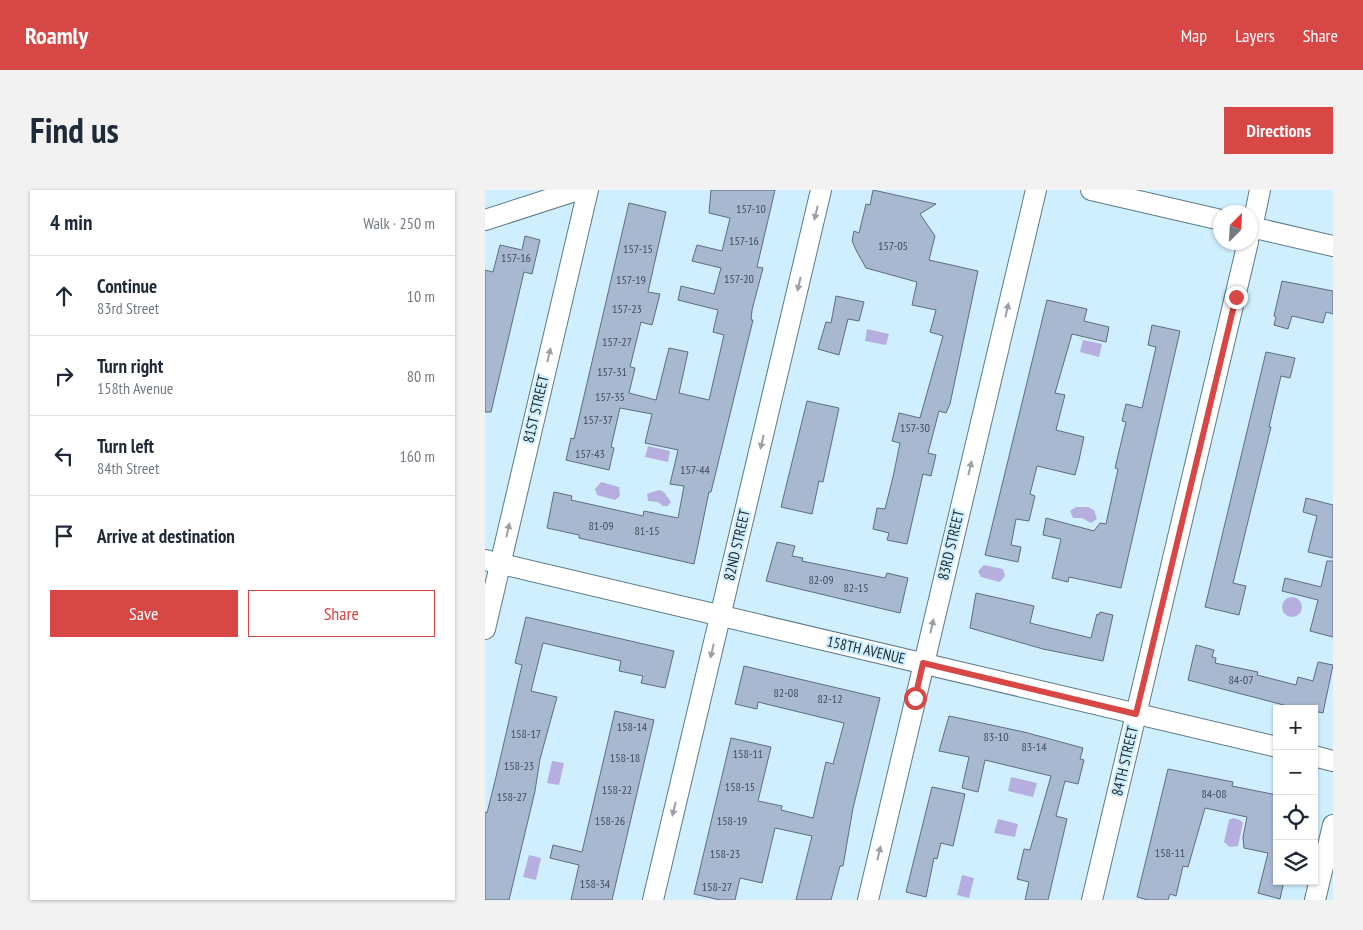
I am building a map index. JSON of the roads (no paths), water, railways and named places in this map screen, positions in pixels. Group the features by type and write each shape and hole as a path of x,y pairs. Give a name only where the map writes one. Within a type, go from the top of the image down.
{"street":[{"path":"485,220 578,190"},
{"name":"81ST STREET","path":"485,629 493,562 588,190"},
{"name":"82ND STREET","path":"653,900 821,190"},
{"name":"83RD STREET","path":"868,900 1036,190"},
{"path":"1091,190 1213,218"},
{"name":"84TH STREET","path":"1257,205 1261,190"},
{"path":"1258,233 1333,246"},
{"name":"84TH STREET","path":"1092,900 1246,250"},
{"name":"158TH AVENUE","path":"493,562 1273,747"},
{"path":"1318,757 1333,761"},
{"path":"1315,900 1333,825"}]}
